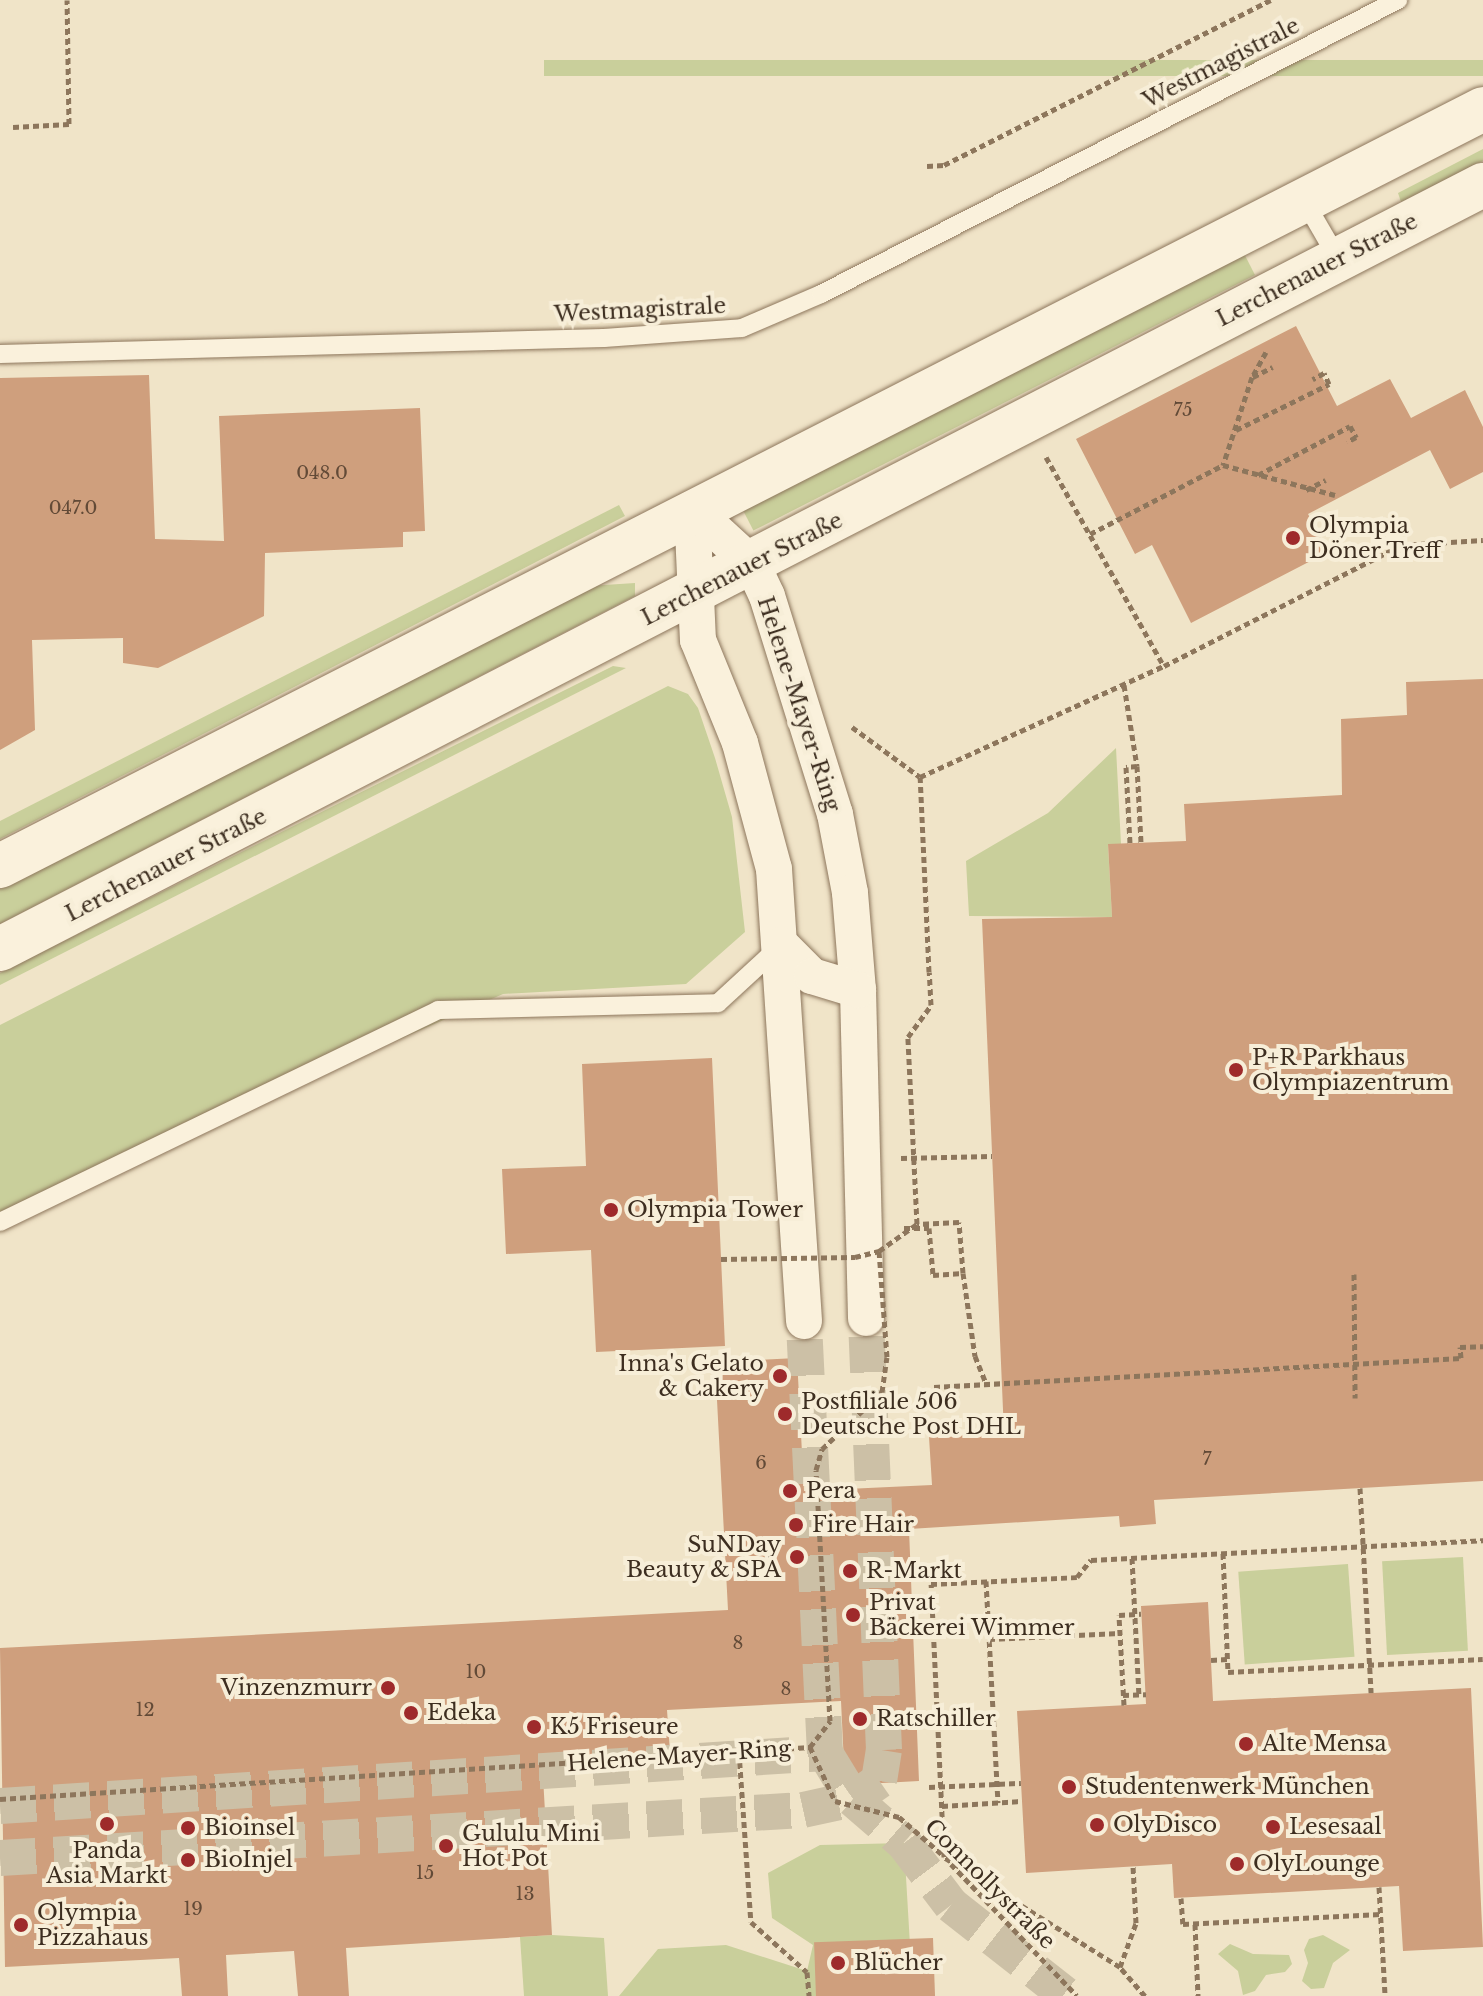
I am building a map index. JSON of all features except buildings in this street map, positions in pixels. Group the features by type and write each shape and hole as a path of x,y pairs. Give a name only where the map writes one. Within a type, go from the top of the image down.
{"main road":[{"path":"0,866 692,509 1305,202 1483,109"},
{"name":"Lerchenauer Straße","path":"0,949 1483,185"}],"street":[{"name":"Helene-Mayer-Ring","path":"692,509 752,564 783,644 835,814 850,893 858,990 866,1318"},
{"path":"692,509 700,591 698,640 740,743 762,815 781,945 804,1321"},
{"path":"781,945 812,976 858,990"}],"lane":[{"name":"Westmagistrale","path":"0,354 604,338 742,328 821,294 1398,0"},
{"path":"1305,202 1338,259"},
{"path":"0,1222 438,1010 718,1003 781,945"}],"path":[{"path":"13,127 69,124 67,0"},
{"path":"927,166 944,165 1271,0"},
{"path":"1090,534 1223,465 1252,377 1266,352"},
{"path":"1252,377 1273,367"},
{"path":"1235,431 1329,384 1324,373 1313,379"},
{"path":"1257,475 1350,426 1356,437 1347,442"},
{"path":"1042,449 1164,666"},
{"path":"1223,465 1305,491 1335,495"},
{"path":"1305,491 1326,480"},
{"path":"920,777 1164,666 1401,545 1483,540"},
{"path":"1124,685 1137,766 1141,843"},
{"path":"858,731 920,777"},
{"path":"1130,843 1126,767 1137,766"},
{"path":"917,1224 908,1037 931,1005 920,777"},
{"path":"862,1159 992,1156"},
{"path":"721,1259 855,1257 879,1251 917,1224 959,1222 975,1356 987,1385"},
{"path":"929,1228 933,1275 963,1273"},
{"name":"Helene-Mayer-Ring","path":"0,1799 810,1747 830,1721 816,1470 822,1449 882,1392 887,1357 879,1251"},
{"path":"1354,1274 1359,1364 1355,1398"},
{"path":"934,1387 1461,1358 1460,1347 1483,1346"},
{"path":"1360,1488 1371,1693"},
{"path":"1145,1996 1120,1967 944,1857 931,1584 1077,1577 1091,1560 1483,1540"},
{"path":"1223,1553 1228,1672 1483,1659"},
{"path":"1123,1695 1142,1694 1132,1558"},
{"path":"986,1581 998,1803"},
{"path":"1124,1705 1119,1615 1141,1614"},
{"path":"989,1639 1120,1633"},
{"path":"1211,1660 1227,1659"},
{"name":"Connollystraße","path":"810,1747 835,1801 899,1817 944,1857 1077,1996"},
{"path":"739,1752 751,1922 807,1972 809,1996"},
{"path":"929,1787 1021,1783"},
{"path":"942,1806 1022,1801"},
{"path":"1120,1967 1136,1923 1133,1866"},
{"path":"1379,1887 1385,1996"},
{"path":"1181,1898 1183,1924 1381,1914"},
{"path":"1195,1924 1198,1996"}],"green space":[{"path":"544,60 1483,60 1483,76 544,76"},
{"path":"1483,149 1483,161 1401,202 1398,193"},
{"path":"1243,251 1255,275 753,531 741,507"},
{"path":"619,505 625,516 0,839 0,821"},
{"path":"635,583 635,596 0,924 0,889 550,603 589,586"},
{"path":"613,666 626,668 0,985 0,973"},
{"path":"668,686 688,694 698,708 715,758 732,817 745,932 686,984 503,994 0,1214 0,1025"},
{"path":"1116,748 1121,844 1108,845 1112,917 969,916 966,861 1048,813"},
{"path":"1463,1557 1468,1651 1387,1655 1382,1561"},
{"path":"1348,1564 1354,1657 1245,1664 1238,1572"},
{"path":"904,1843 913,1996 619,1996 658,1949 726,1945 807,1971 813,1945 772,1918 768,1873 820,1845"},
{"path":"1323,1935 1350,1950 1333,1963 1324,1988 1311,1989 1302,1981 1308,1963 1304,1950 1309,1939"},
{"path":"520,1937 604,1938 608,1996 524,1996"},
{"path":"1230,1944 1253,1954 1289,1955 1292,1964 1285,1972 1266,1975 1255,1991 1243,1995 1238,1971 1218,1954"}],"tunnel":[{"path":"0,1858 803,1810 853,1799 879,1781 884,1750 866,1318"},
{"path":"0,1806 825,1753 804,1321"},
{"path":"825,1753 853,1799 904,1843 951,1905 1067,1996"}],"place":[{"name":"Olympia Döner Treff","path":"1293,538"},
{"name":"P+R Parkhaus Olympiazentrum","path":"1236,1070"},
{"name":"Olympia Tower","path":"611,1210"},
{"name":"Inna's Gelato & Cakery","path":"780,1376"},
{"name":"Postfiliale 506 Deutsche Post DHL","path":"785,1414"},
{"name":"Pera","path":"790,1491"},
{"name":"Fire Hair","path":"796,1525"},
{"name":"SuNDay Beauty & SPA","path":"797,1557"},
{"name":"R-Markt","path":"850,1571"},
{"name":"Privat Bäckerei Wimmer","path":"853,1615"},
{"name":"Vinzenzmurr","path":"388,1688"},
{"name":"Edeka","path":"411,1713"},
{"name":"Ratschiller","path":"860,1719"},
{"name":"K5 Friseure","path":"534,1727"},
{"name":"Alte Mensa","path":"1246,1744"},
{"name":"Studentenwerk München","path":"1069,1787"},
{"name":"Panda Asia Markt","path":"107,1824"},
{"name":"OlyDisco","path":"1097,1825"},
{"name":"Lesesaal","path":"1273,1827"},
{"name":"Bioinsel","path":"188,1828"},
{"name":"Gululu Mini Hot Pot","path":"446,1846"},
{"name":"BioInjel","path":"188,1860"},
{"name":"OlyLounge","path":"1237,1864"},
{"name":"Olympia Pizzahaus","path":"21,1925"},
{"name":"Blücher","path":"838,1963"}]}
